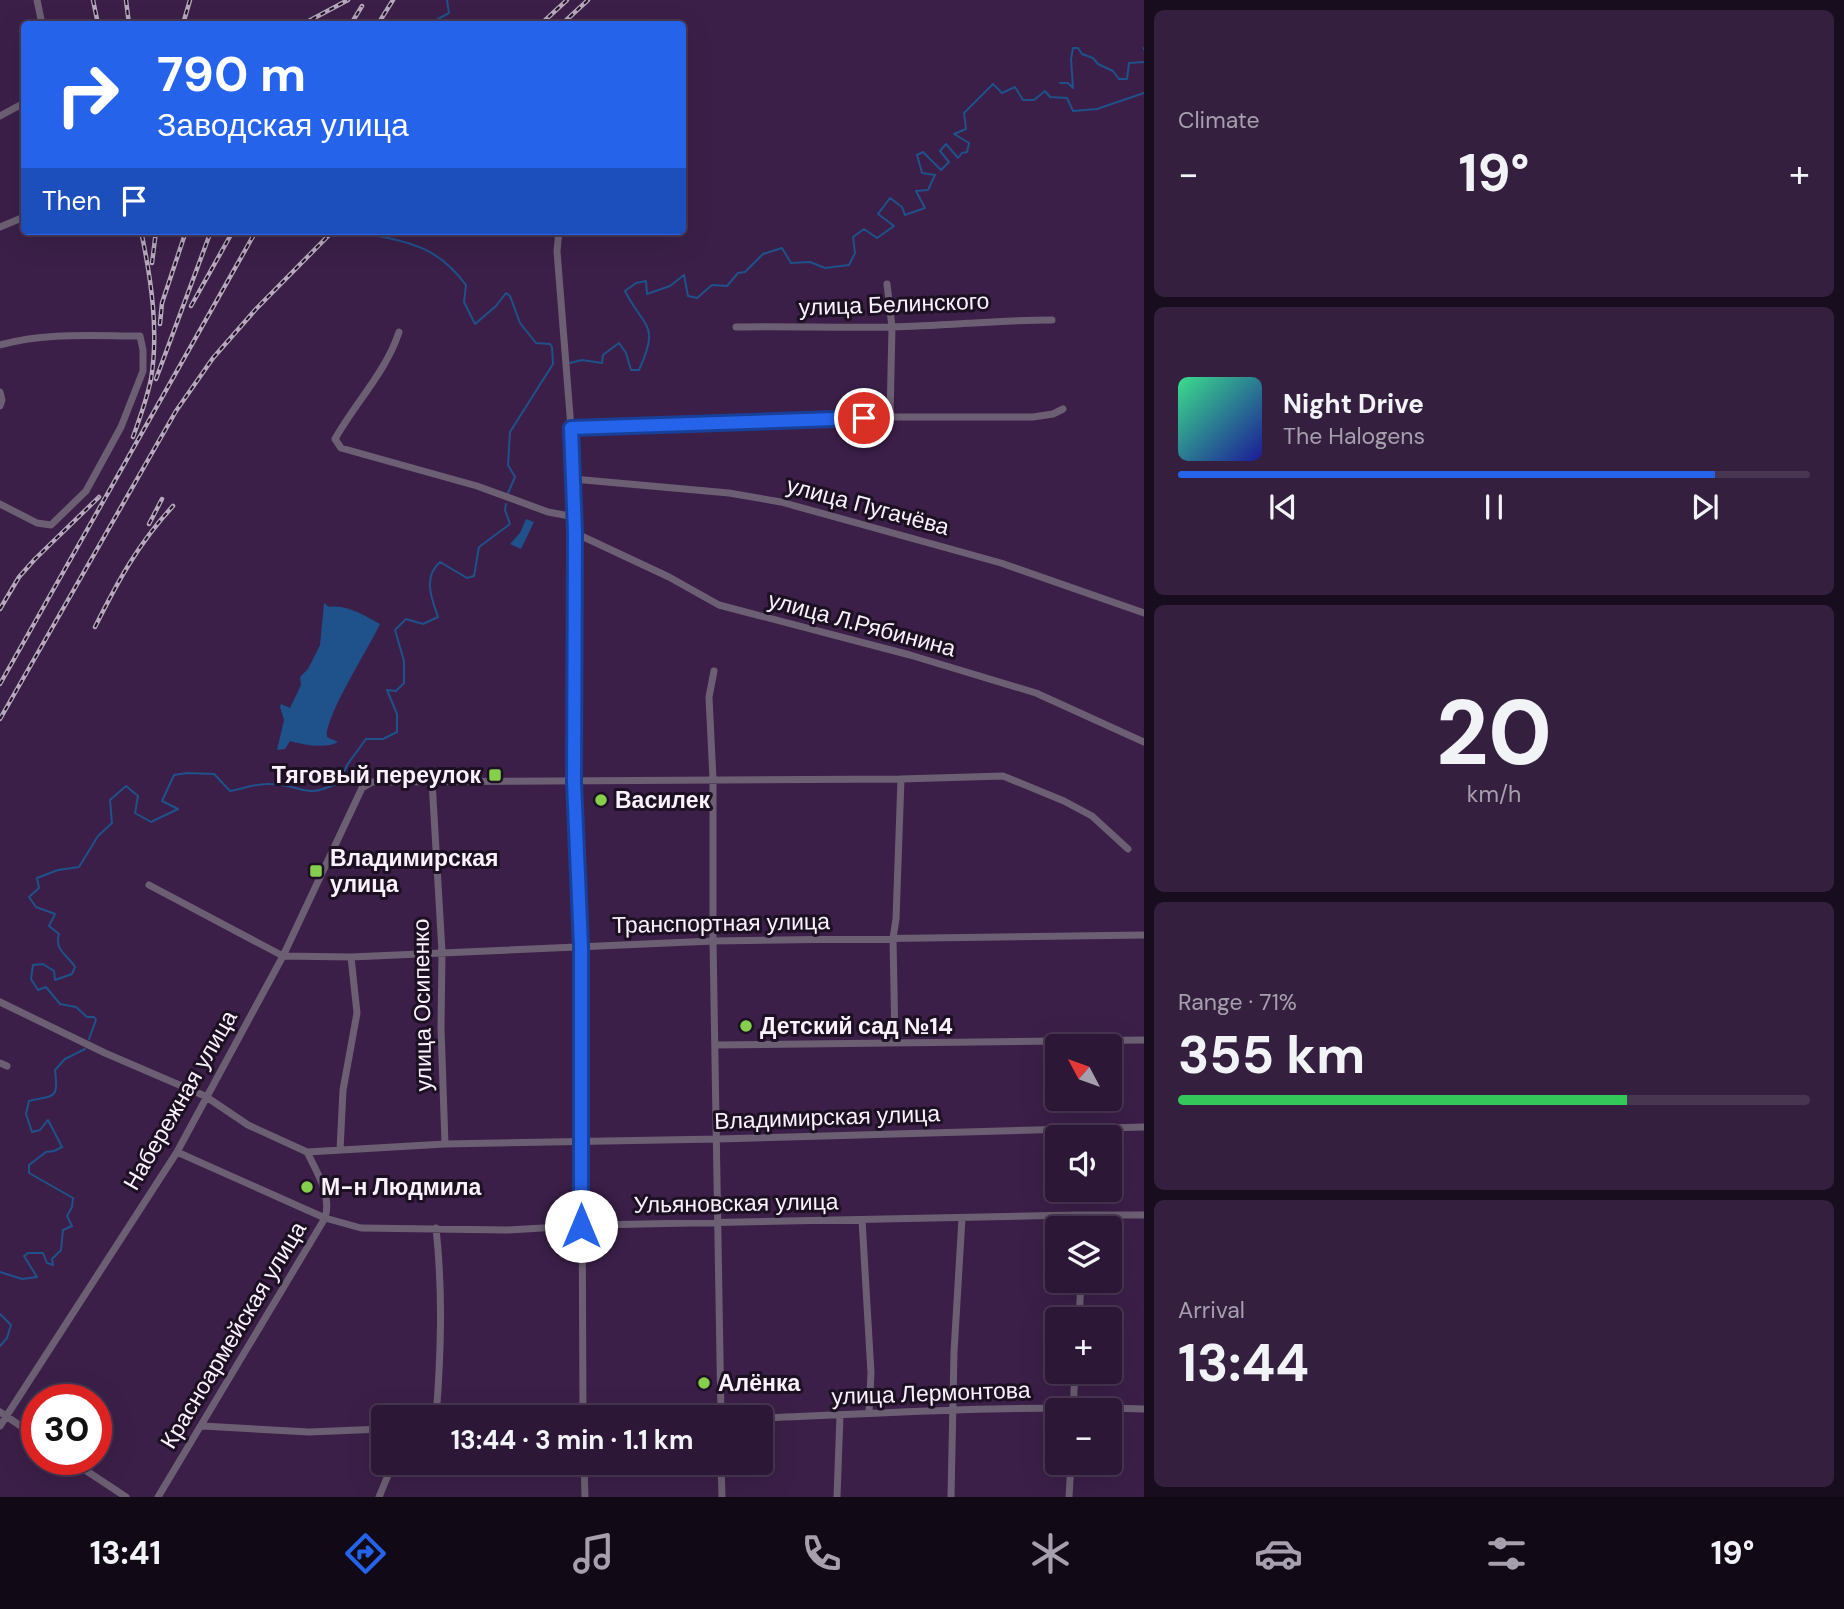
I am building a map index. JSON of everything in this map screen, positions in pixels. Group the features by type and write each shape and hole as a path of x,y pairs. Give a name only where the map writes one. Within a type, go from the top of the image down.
{"street":[{"path":"37,0 41,21"},
{"path":"0,116 21,105"},
{"path":"0,227 21,218"},
{"path":"559,235 557,251 575,517 574,782 581,946 583,1405"},
{"path":"887,284 892,327 890,417"},
{"name":"улица Белинского","path":"736,327 892,327 1052,320"},
{"path":"399,332 392,353 335,439 341,448 477,486 548,512 575,517"},
{"path":"0,345 13,341 71,335 140,336 143,350 143,371 121,427 86,491 51,524 37,523 1,508"},
{"path":"0,392 0,405"},
{"path":"571,428 890,417 1033,417 1054,414 1063,409"},
{"name":"улица Пугачёва","path":"573,479 729,492 781,502 1001,563 1144,613"},
{"name":"улица Л.Рябинина","path":"575,533 669,577 719,605 910,655 1040,694 1144,742"},
{"path":"714,671 709,697 713,779 721,1405"},
{"path":"432,781 574,782 1003,776 1064,801 1092,816 1128,849"},
{"path":"895,1043 893,938 901,779"},
{"name":"Набережная улица","path":"0,1426 3,1414 177,1152 283,956 362,788 372,782 432,781"},
{"name":"улица Осипенко","path":"432,781 442,952 441,1028 445,1144"},
{"name":"Транспортная улица","path":"149,885 283,956 351,957 713,942 1144,935"},
{"path":"340,1150 343,1090 357,1013 351,957"},
{"name":"Владимирская улица","path":"0,1002 105,1053 205,1096 248,1125 307,1152 445,1144 1144,1127"},
{"path":"715,1045 1144,1040"},
{"name":"Ульяновская улица","path":"177,1152 325,1218 361,1228 507,1230 581,1226 1144,1215"},
{"name":"Красноармейская улица","path":"158,1497 325,1218 328,1209 323,1187 307,1152"},
{"path":"951,1497 962,1218"},
{"path":"862,1220 871,1373 869,1412"},
{"path":"436,1228 442,1284 437,1405"},
{"name":"улица Лермонтова","path":"773,1418 869,1412 1045,1409"},
{"name":"улица Лермонтова","path":"1122,1409 1144,1409"},
{"path":"3,1414 21,1426"},
{"path":"837,1497 840,1415"},
{"path":"202,1426 309,1432 371,1429"},
{"path":"93,1475 126,1497"},
{"path":"379,1497 388,1475"},
{"path":"584,1475 585,1497"},
{"path":"721,1475 722,1497"},
{"path":"1069,1497 1070,1475"}],"water":[{"path":"526,519 534,522 521,549 510,544 520,533"},
{"path":"324,603 329,607 356,611 380,624 328,728 327,737 338,742 321,746 290,741 285,749 277,750 284,720 280,707 281,704 290,708 301,685 300,677 308,669 320,645"}],"waterway":[{"path":"434,21 449,13 447,0"},
{"path":"1060,83 1068,83 1073,88 1073,48 1078,48 1082,54 1113,71 1119,79 1127,79 1129,63 1144,62"},
{"path":"570,363 582,360 602,363 603,355 619,343 626,353 631,370 639,370 649,335 644,321 625,291 636,283 646,281 647,294 670,286 684,275 688,296 697,298 712,285 727,286 738,273 745,272 763,254 782,248 791,263 810,262 825,268 849,265 855,253 853,237 864,229 877,238 894,226 878,214 890,198 902,207 905,215 925,208 916,191 928,190 935,175 922,173 917,155 923,152 941,170 949,162 940,151 946,144 958,158 967,152 969,143 954,134 966,129 964,113 993,84 1002,93 1015,87 1023,100 1034,100 1045,91 1050,97 1067,98 1073,111 1097,109 1144,93"},
{"path":"374,235 414,245 446,264 466,285 464,302 475,324 496,306 506,293 510,296 520,323 536,343 550,344 552,347 553,364 510,432 508,465 515,477 508,493"},
{"path":"89,1039 96,1020 94,1017 87,1017 76,1007 60,1004 46,987 38,990 31,979 33,965 43,964 54,971 55,980 72,974 75,967 58,945 59,934 49,926 55,914 36,907 29,897 39,888 37,878 58,870 79,867 98,836 112,823 110,800 126,786 138,796 135,813 151,822 178,809 162,801 174,775 214,774 230,791 264,784 310,791 340,782 347,765 366,739 383,739 397,732 397,714 387,690 396,691 404,683 404,661 395,630 406,619 423,624 438,617 430,588 435,568 440,562 467,578 474,576 479,547 510,524 505,510 506,504"},
{"path":"0,1272 22,1279 37,1277 24,1256 28,1253 43,1253 47,1263 53,1265 52,1259 61,1250 63,1230 72,1226 67,1216 73,1198 29,1173 29,1165 46,1152 62,1147 48,1120 40,1130 32,1132 26,1114 29,1101 49,1096 55,1091 55,1070 65,1059 85,1049"},
{"path":"0,1314 11,1325 7,1338 0,1346"}],"railway":[{"path":"93,0 97,21"},
{"path":"126,0 129,21"},
{"path":"184,21 190,0"},
{"path":"309,21 348,0"},
{"path":"380,21 393,0"},
{"path":"544,21 567,0"},
{"path":"565,21 588,0"},
{"path":"353,21 362,6"},
{"path":"133,437 151,379 154,342 151,286 142,235"},
{"path":"152,263 156,235"},
{"path":"160,324 162,303 185,235"},
{"path":"156,379 210,235"},
{"path":"191,306 231,235"},
{"path":"0,684 254,235"},
{"path":"0,719 176,411 213,358 256,309 329,235"},
{"path":"0,609 19,577 99,497"},
{"path":"149,524 162,499"},
{"path":"95,627 149,534 173,506"}],"place":[{"name":"Тяговый переулок","path":"495,775"},
{"name":"Василек","path":"601,800"},
{"name":"Владимирская улица","path":"316,871"},
{"name":"Детский сад №14","path":"746,1026"},
{"name":"М-н Людмила","path":"307,1187"},
{"name":"Алёнка","path":"704,1383"}],"route":[{"path":"581,1226 581,946 574,782 575,533 571,428 864,418"}]}
